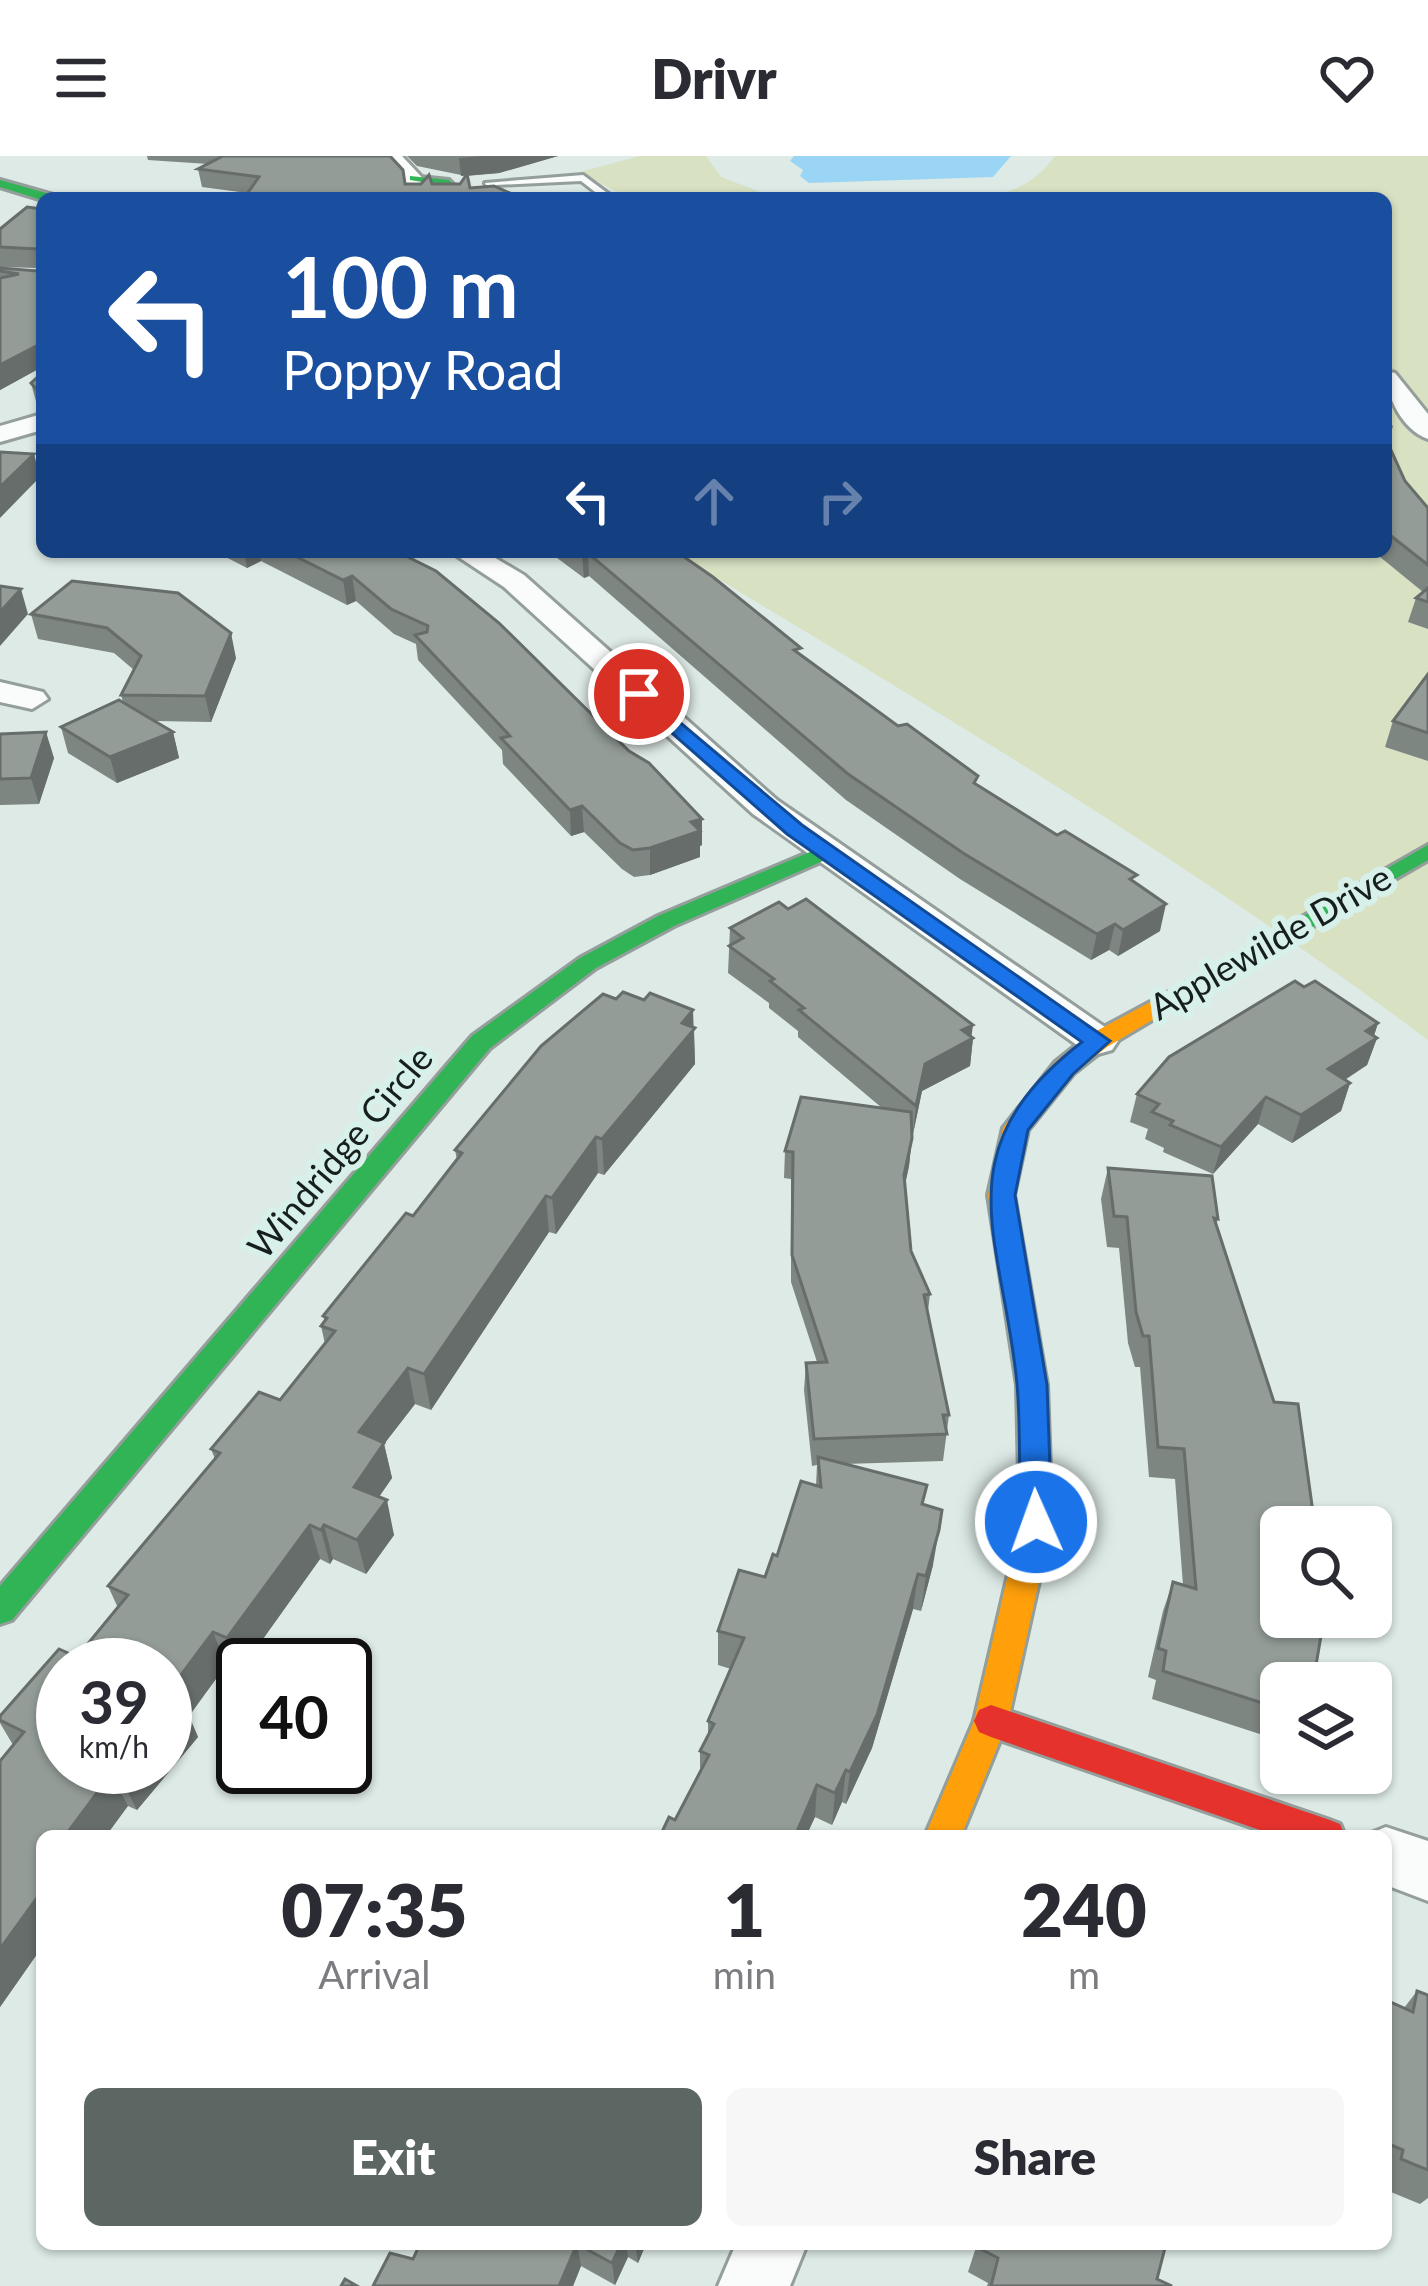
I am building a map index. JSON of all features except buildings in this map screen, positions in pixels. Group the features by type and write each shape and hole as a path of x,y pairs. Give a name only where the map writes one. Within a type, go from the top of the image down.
{"street":[{"path":"392,156 418,192 445,182 450,192"},
{"path":"0,183 36,194"},
{"path":"1392,386 1428,431"},
{"path":"0,434 36,424"},
{"path":"475,558 514,581 765,807 1098,1041"},
{"name":"Applewilde Drive","path":"946,1830 992,1721 1036,1522 1032,1385 1001,1195 1016,1128 1064,1068 1098,1041 1428,850"},
{"name":"Windridge Circle","path":"0,1610 481,1042 588,963 666,921 824,852"},
{"path":"992,1721 1310,1830"},
{"path":"1392,1858 1428,1871"},
{"path":"754,2286 769,2250"}],"lane":[{"path":"495,192 490,183 584,178 602,192"}],"green space":[{"path":"640,156 706,156 721,177 760,192 617,192 580,172"},
{"path":"1055,156 1428,156 1428,1040 1151,847 684,558 1392,558 1392,192 1004,192 1042,171"}],"water":[{"path":"794,156 1011,156 993,177 809,183 800,176 803,170 790,161"}],"traffic: fast":[{"path":"414,178 445,182 450,192"},
{"path":"0,183 36,194"},
{"path":"1193,986 1428,851"},
{"path":"0,1610 481,1042 588,963 666,921 824,852"}],"traffic: slow":[{"path":"946,1830 991,1721 1036,1523 1032,1385 1001,1195 1016,1128 1064,1068 1098,1041 1193,986"}],"traffic: jam":[{"path":"991,1721 1309,1830"}],"route":[{"path":"639,694 794,830 1098,1041 1064,1068 1016,1128 1001,1195 1032,1385 1036,1522"}]}
